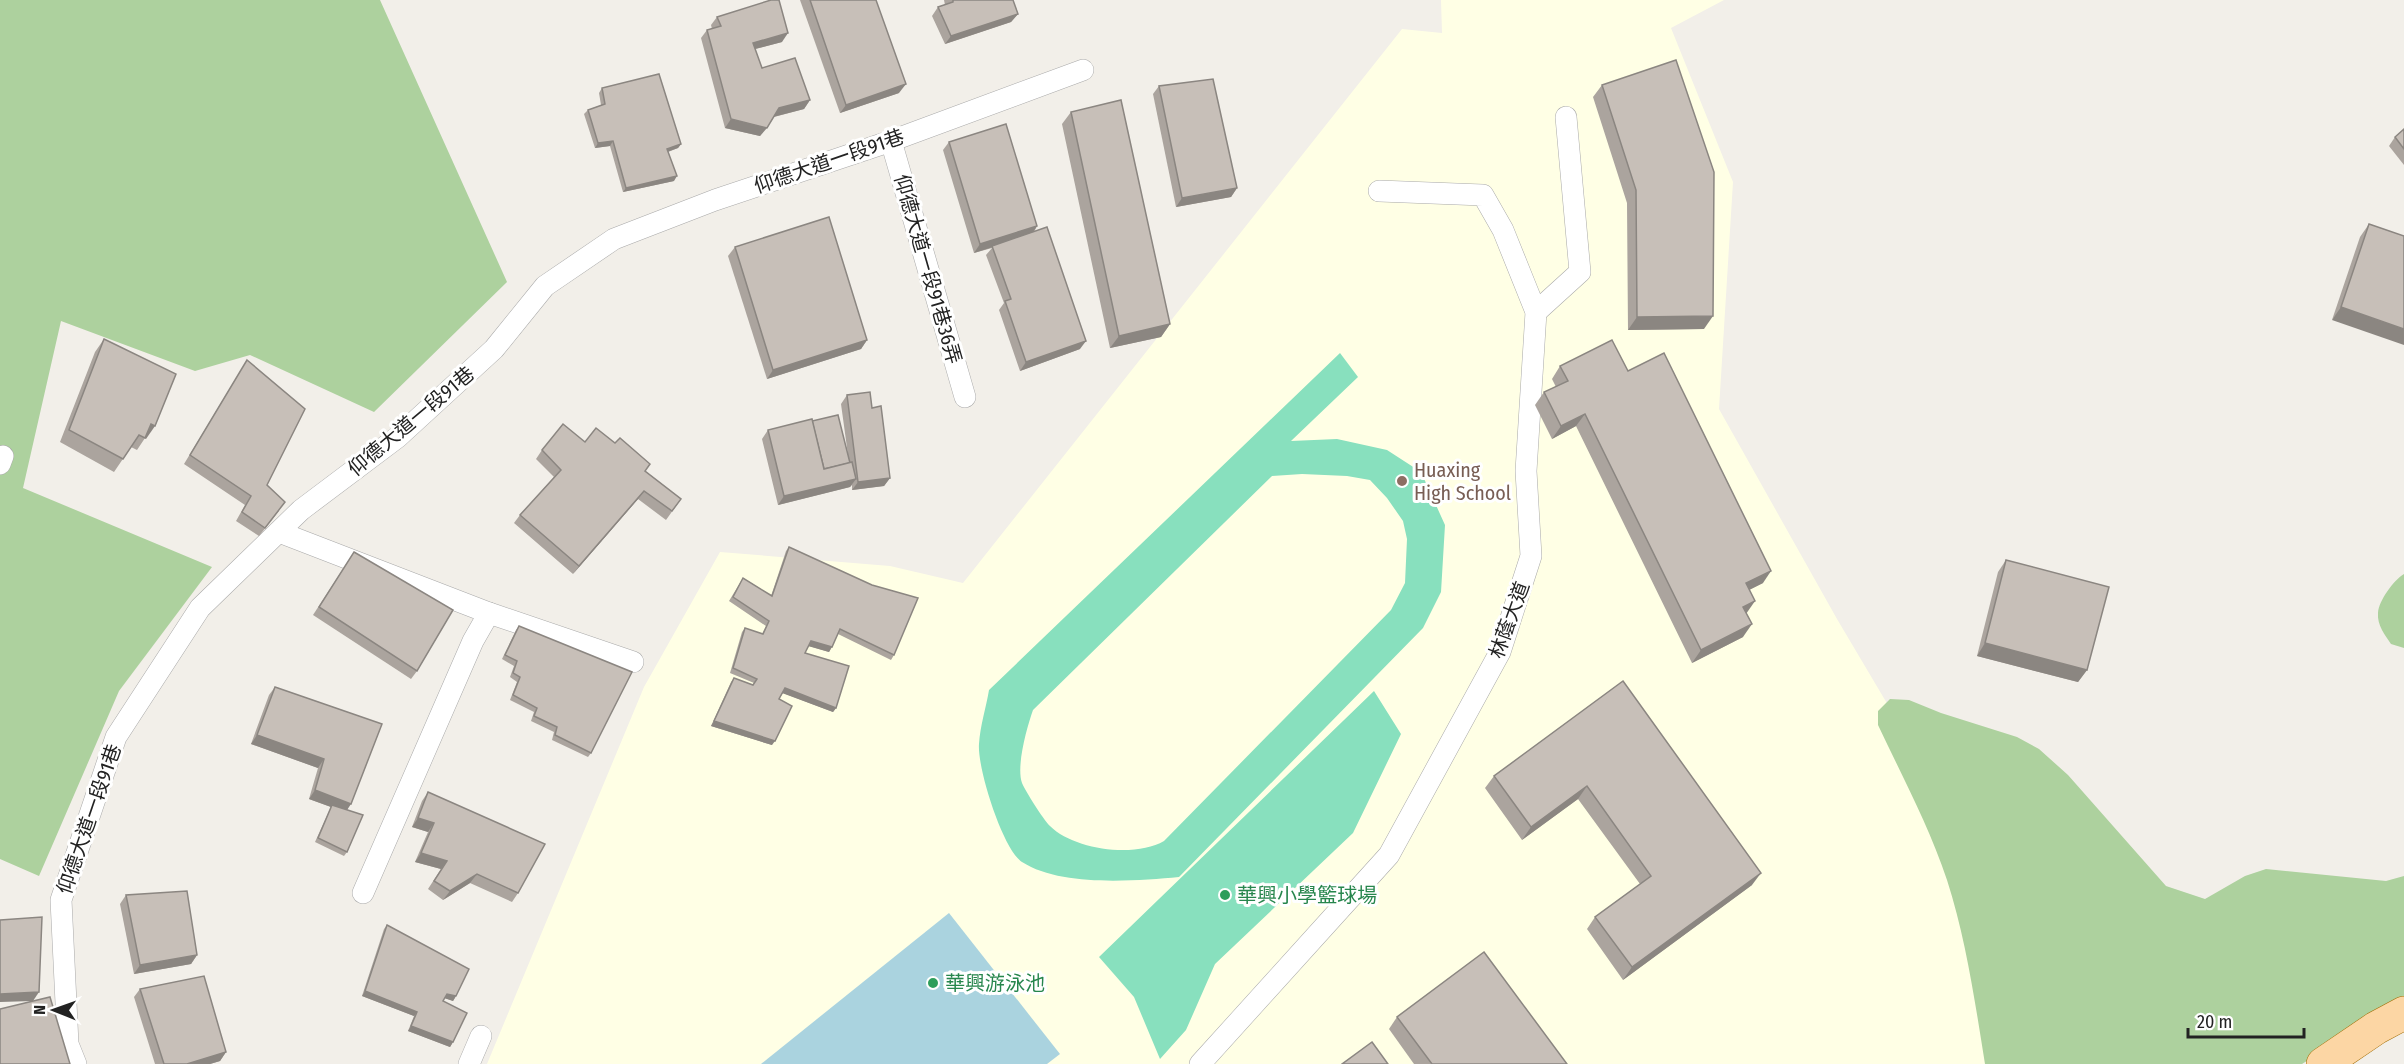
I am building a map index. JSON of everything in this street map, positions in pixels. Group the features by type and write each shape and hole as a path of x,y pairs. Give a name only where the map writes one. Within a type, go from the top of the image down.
{"main road":[{"path":"2323,1064 2376,1028 2404,1013"}],"lane":[{"name":"仰德大道一段91巷","path":"76,1064 68,1044 61,900 116,737 200,608 301,510 398,437 494,349 544,286 614,239 715,200 891,141 1083,70"},
{"path":"1536,312 1580,272 1566,117"},
{"name":"仰德大道一段91巷36弄","path":"891,141 965,397"},
{"name":"林蔭大道","path":"1200,1064 1389,855 1500,652 1531,556 1526,471 1536,312 1503,230 1484,195 1379,190"},
{"path":"279,532 489,613 633,662"},
{"path":"363,893 473,641 489,613"},
{"path":"469,1064 480,1036"}],"shaded area":[{"name":"Huaxing High School","path":"1441,0 1724,0 1671,28 1733,182 1719,409 1837,619 1968,840 2014,1064 487,1064 644,687 720,552 890,566 963,583 1402,29 1442,33"}],"green space":[{"path":"0,0 380,0 507,282 374,412 250,355 195,371 61,321 23,488 212,567 119,691 39,876 0,859"},
{"path":"1340,353 1358,377 1291,441 1337,439 1387,450 1421,472 1445,525 1441,592 1423,628 1179,877 1120,881 1077,879 1038,870 1022,862 1007,842 982,771 979,744 989,690","holes":["1302,474 1347,476 1370,480 1387,498 1403,521 1407,539 1405,583 1391,610 1164,841 1137,849 1105,849 1074,841 1050,826 1022,783 1020,767 1023,746 1033,710 1272,476"]},
{"path":"2404,574 2404,648 2391,644 2380,626 2378,613 2381,602 2388,591"},
{"name":"華興小學籃球場","path":"1374,691 1401,734 1353,833 1215,964 1186,1030 1160,1059 1134,997 1099,957"},
{"path":"1890,699 1909,700 1941,713 2017,737 2039,749 2068,775 2166,886 2205,899 2245,876 2266,869 2386,881 2404,876 2404,1005 2359,1028 2302,1064 1985,1064 1974,994 1954,902 1924,821 1878,725 1878,711"}],"water":[{"name":"華興游泳池","path":"949,913 1060,1054 1047,1064 761,1064"}],"building":[{"path":"771,0 779,0 788,33 753,43 762,68 795,58 810,100 779,108 767,128 731,119 707,30 721,26 717,17"},
{"path":"810,0 876,0 906,84 846,105"},
{"path":"953,0 1013,0 1018,14 951,36 938,7 953,2"},
{"path":"1676,60 1714,172 1713,316 1637,317 1636,190 1602,85"},
{"path":"659,74 681,144 667,149 677,176 626,188 613,141 598,143 588,110 605,104 602,88"},
{"path":"1213,79 1237,188 1182,198 1159,86"},
{"path":"1121,100 1170,324 1119,336 1071,112"},
{"path":"1006,124 1037,226 980,244 949,142"},
{"path":"2404,129 2404,149 2395,137"},
{"path":"829,217 867,340 773,370 735,247"},
{"path":"2369,224 2404,236 2404,329 2341,307"},
{"path":"1047,227 1086,341 1026,362 1005,301 1011,299 992,246"},
{"path":"104,339 176,374 155,426 151,424 145,438 139,435 123,459 69,430"},
{"path":"1612,340 1628,371 1664,353 1771,571 1746,583 1755,601 1743,607 1752,624 1701,650 1585,414 1561,426 1544,392 1568,381 1560,366"},
{"path":"247,360 305,409 267,485 285,502 265,528 242,512 251,496 190,455"},
{"path":"870,392 872,408 881,406 890,478 858,482 847,395"},
{"path":"838,415 850,463 824,469 812,421"},
{"path":"812,419 824,469 852,462 856,479 784,496 768,430"},
{"path":"563,424 585,442 596,428 615,443 620,438 650,464 645,471 681,499 672,511 644,491 579,566 520,515 561,470 542,450"},
{"path":"789,547 872,585 918,598 894,655 840,629 832,647 811,641 805,653 849,666 836,708 785,688 779,699 792,706 775,741 714,721 734,678 753,685 757,679 733,668 745,628 763,634 769,621 733,597 743,578 772,596"},
{"path":"354,552 453,610 417,671 319,607"},
{"path":"2006,560 2109,587 2087,670 1985,643"},
{"path":"519,626 632,672 591,753 555,735 557,727 534,716 537,708 513,695 520,677 513,673 517,661 505,655"},
{"path":"1623,681 1761,873 1632,967 1595,917 1651,876 1587,786 1531,827 1494,776"},
{"path":"275,687 382,724 351,804 315,790 324,759 257,735"},
{"path":"428,792 545,844 518,893 477,874 450,891 434,881 447,861 421,853 434,823 418,818"},
{"path":"332,805 363,815 347,852 318,838"},
{"path":"187,891 197,955 140,965 126,895"},
{"path":"42,917 39,992 0,994 0,920"},
{"path":"387,925 469,969 456,996 447,994 443,1001 467,1013 453,1042 411,1026 417,1012 365,991"},
{"path":"1484,952 1567,1064 1432,1064 1397,1017"},
{"path":"204,976 226,1052 187,1064 164,1064 140,989"},
{"path":"50,997 70,1064 0,1064 0,1009"},
{"path":"1372,1042 1388,1064 1342,1064"}],"place":[{"name":"Huaxing High School","path":"1402,481"},
{"name":"華興小學籃球場","path":"1225,895"},
{"name":"華興游泳池","path":"933,983"}]}
